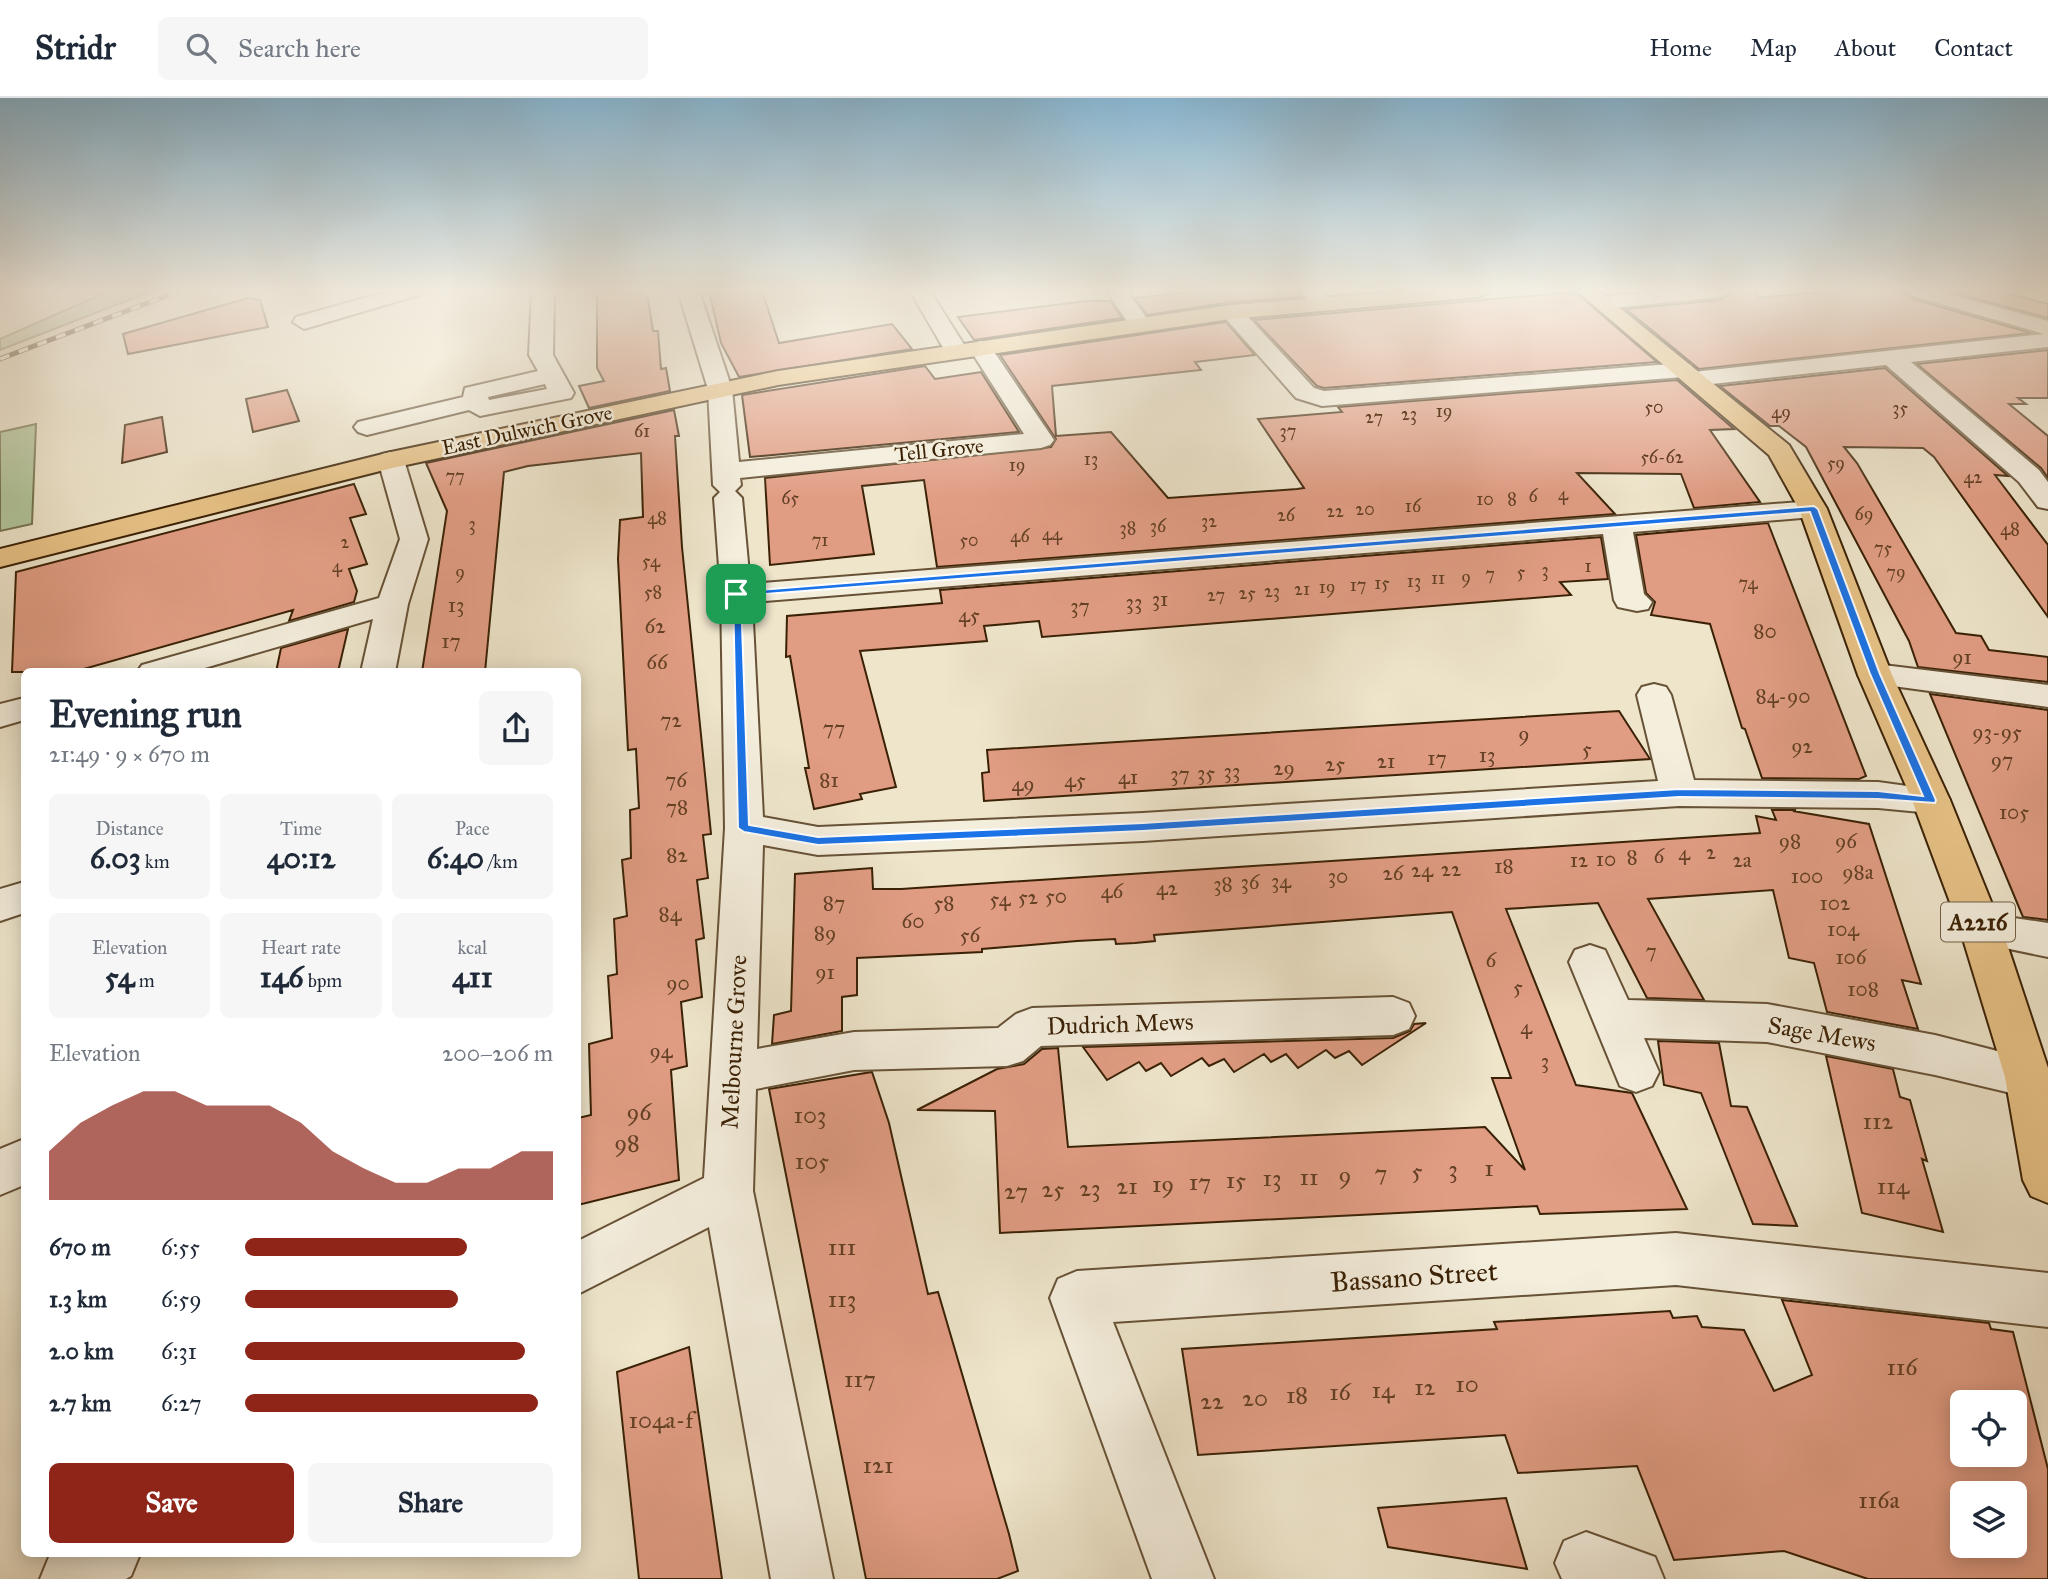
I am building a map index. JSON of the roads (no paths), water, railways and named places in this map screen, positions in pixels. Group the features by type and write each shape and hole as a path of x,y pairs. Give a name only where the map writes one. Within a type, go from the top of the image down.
{"main road":[{"name":"East Dulwich Grove","path":"0,558 391,460 720,389 904,360"},
{"name":"A2216","path":"1671,360 1780,451 1814,509 1875,674 1931,800 1981,929 2028,1077 2048,1180"}],"street":[{"path":"544,360 572,421"},
{"name":"Melbourne Grove","path":"711,360 720,389 736,594 744,828 731,1074 728,1191 803,1579"},
{"name":"Tell Grove","path":"727,485 1041,440 976,360"},
{"path":"1275,360 1305,393 1322,400 1867,360"},
{"path":"1894,360 2029,476 2048,501"},
{"path":"367,427 477,401 480,409 556,385"},
{"path":"379,668 391,604 414,539 391,460"},
{"path":"736,594 1814,509"},
{"path":"1610,525 1620,534 1629,600 1637,602"},
{"path":"168,668 391,604"},
{"path":"1875,674 2048,696"},
{"path":"1654,695 1679,793"},
{"path":"0,716 21,710"},
{"path":"744,828 818,841 1143,827 1679,793 1878,795 1931,800"},
{"path":"0,905 21,898"},
{"path":"1981,929 2048,940"},
{"path":"1590,961 1636,1072"},
{"name":"Dudrich Mews","path":"731,1074 854,1051 1007,1047 1032,1027 1393,1016"},
{"name":"Sage Mews","path":"1614,1018 1767,1023 1935,1055 2028,1077"},
{"path":"0,1172 21,1163"},
{"path":"581,1266 728,1191"},
{"name":"Bassano Street","path":"1183,1579 1077,1298 1676,1259 2048,1300"},
{"path":"71,1579 104,1557"}]}
